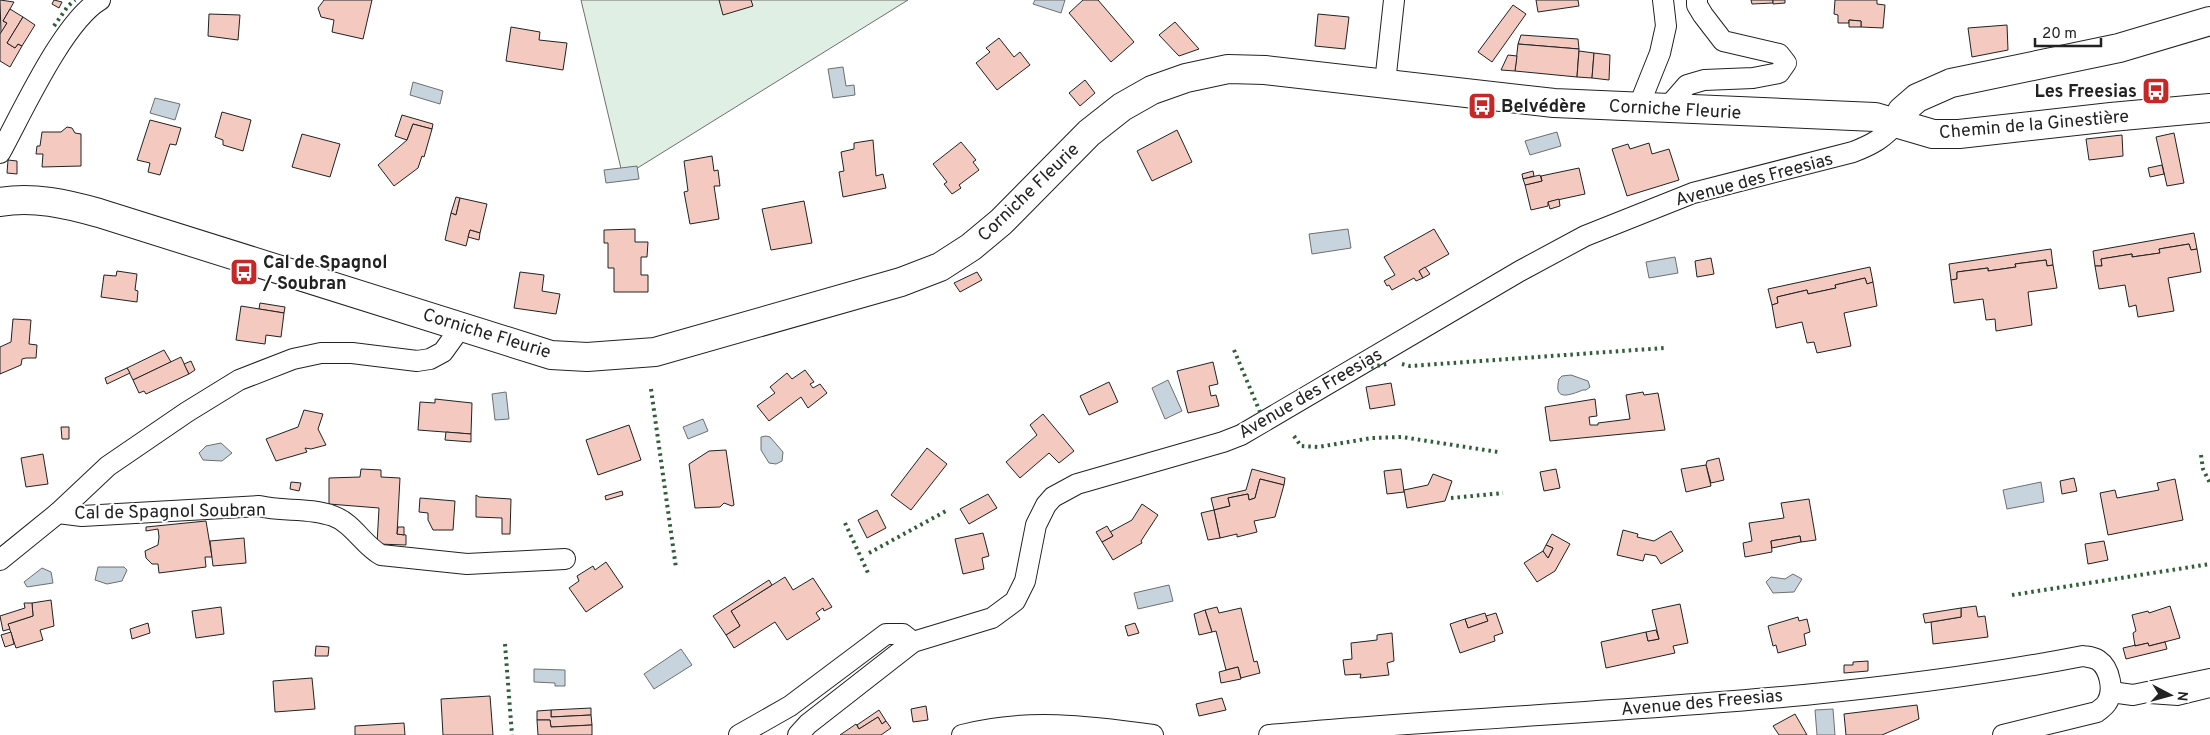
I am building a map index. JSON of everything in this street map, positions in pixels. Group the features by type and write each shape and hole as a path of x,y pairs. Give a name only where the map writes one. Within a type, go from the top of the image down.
{"main road":[{"path":"1896,122 1902,111 1917,98 1950,83 2119,48 2210,21"},
{"name":"Corniche Fleurie","path":"0,202 34,201 64,203 99,212 551,355 587,357 655,352 901,282 940,266 971,247 1002,222 1089,132 1122,107 1152,90 1186,78 1228,69 1264,70 1385,82 1554,103 1875,118 1896,122"},
{"name":"Chemin de la Ginestière","path":"1896,122 1934,134 1959,134 2210,108"}],"street":[{"path":"0,153 60,47 89,7 100,0"},
{"path":"1385,82 1394,0"},
{"path":"1638,108 1660,53 1666,26 1663,0"},
{"path":"1666,109 1687,85 1704,80 1753,78 1779,72 1786,63 1779,54 1756,47 1723,41 1703,15 1697,5 1697,0"},
{"name":"Avenue des Freesias","path":"798,735 808,724 913,642 992,618 1015,600 1025,581 1036,525 1046,505 1064,490 1077,484 1223,442 1241,435 1520,271 1585,236 1693,192 1853,152 1872,145 1889,132 1896,122"},
{"name":"Cal de Spagnol Soubran","path":"0,560 58,513 108,466 187,412 239,380 294,359 321,353 352,353 417,361 430,359 443,352 461,327"},
{"name":"Cal de Spagnol Soubran","path":"58,513 82,516 259,506 272,509 297,509 333,516 350,526 371,549 381,555 467,564 565,559"},
{"path":"739,735 790,706 886,634 903,634 913,642"},
{"name":"Avenue des Freesias","path":"1269,735 1372,726 1725,702 1977,676 2083,656 2093,657 2100,662 2108,673 2110,692"},
{"path":"2003,735 2097,712 2107,703 2110,692 2133,696 2210,678"},
{"path":"962,735 993,728 1046,724 1098,727 1153,735"}],"lane":[{"path":"2133,696 2178,700 2210,692"}],"green space":[{"path":"581,0 908,0 623,177"}],"shaded area":[{"path":"1035,0 1065,0 1061,13 1033,4"},
{"path":"843,67 846,86 854,85 855,95 833,98 828,69"},
{"path":"413,82 443,91 440,104 410,95"},
{"path":"155,98 180,104 175,120 150,113"},
{"path":"1557,132 1561,146 1530,155 1525,141"},
{"path":"637,166 639,179 606,183 604,170"},
{"path":"1348,229 1351,248 1312,254 1309,234"},
{"path":"1675,257 1678,273 1649,278 1646,262"},
{"path":"1571,375 1588,381 1590,387 1568,395 1561,394 1558,391 1559,379 1562,376"},
{"path":"1168,380 1182,411 1165,419 1152,388"},
{"path":"506,392 509,419 495,420 492,394"},
{"path":"703,419 708,431 688,439 683,427"},
{"path":"761,437 770,437 783,452 782,461 776,464 769,463 761,450"},
{"path":"221,443 232,453 222,461 203,460 199,453 206,446"},
{"path":"2041,482 2044,502 2007,509 2003,490"},
{"path":"98,567 124,567 127,570 122,581 107,584 95,580"},
{"path":"42,568 51,572 53,583 27,587 24,582"},
{"path":"1793,574 1802,579 1794,592 1773,593 1766,582 1771,577 1785,579"},
{"path":"1169,585 1173,601 1138,609 1134,593"},
{"path":"681,649 692,665 654,689 644,674"},
{"path":"534,669 565,670 565,686 555,686 555,683 534,682"},
{"path":"1833,709 1835,735 1817,735 1815,710"}],"building":[{"path":"0,0 14,2 3,21 7,23 1,34"},
{"path":"54,0 62,2 59,8 52,4"},
{"path":"324,0 372,0 363,39 332,32 334,20 321,17 318,8"},
{"path":"719,0 751,0 753,6 723,15"},
{"path":"1083,0 1098,0 1134,42 1111,62 1069,13"},
{"path":"1536,0 1578,0 1579,6 1538,12"},
{"path":"1751,0 1773,0 1773,3 1752,4"},
{"path":"1773,0 1785,0 1785,3 1773,4"},
{"path":"1835,0 1877,0 1877,4 1885,5 1883,28 1861,27 1861,21 1849,20 1849,23 1838,23 1838,15 1834,14"},
{"path":"1513,5 1526,14 1492,62 1478,52"},
{"path":"10,9 23,17 7,43 15,48 18,44 22,46 10,67 0,61 0,34 7,23 3,21"},
{"path":"209,14 240,15 238,40 208,36"},
{"path":"1318,14 1349,17 1345,49 1315,46"},
{"path":"23,17 35,25 22,46 18,44 15,48 7,43"},
{"path":"1849,20 1861,21 1861,27 1849,27"},
{"path":"1175,22 1199,49 1179,56 1159,35"},
{"path":"2007,25 2008,50 1972,57 1968,28"},
{"path":"511,27 540,32 539,40 567,43 563,70 506,61"},
{"path":"1521,35 1578,39 1579,49 1518,44"},
{"path":"999,38 1014,57 1020,52 1030,65 997,90 976,63 990,52 986,48"},
{"path":"1518,44 1579,49 1577,77 1515,71"},
{"path":"1579,51 1594,53 1592,78 1577,77"},
{"path":"1594,53 1610,55 1609,80 1592,78"},
{"path":"1508,55 1517,56 1515,71 1501,70"},
{"path":"1085,80 1095,93 1080,106 1069,93"},
{"path":"222,112 251,120 243,151 223,145 223,140 215,137"},
{"path":"402,115 433,124 432,129 413,124 407,140 395,136"},
{"path":"150,120 181,128 176,145 170,144 160,175 148,172 150,163 137,160"},
{"path":"413,124 432,129 424,157 422,156 418,168 394,186 378,165 407,140"},
{"path":"67,127 72,128 75,133 81,134 81,166 42,167 43,154 36,154 37,146 40,146 42,132 61,132"},
{"path":"1177,130 1192,162 1152,181 1137,151"},
{"path":"2174,133 2184,183 2167,186 2156,137"},
{"path":"302,134 340,144 330,177 292,167"},
{"path":"2122,135 2123,156 2089,160 2086,139"},
{"path":"873,140 876,176 883,174 886,188 843,197 839,172 844,171 841,152 854,149 854,143"},
{"path":"961,142 976,160 973,162 979,170 959,185 961,188 952,194 944,184 947,182 933,164"},
{"path":"1649,143 1652,154 1669,149 1679,180 1627,196 1612,149 1628,144 1630,149"},
{"path":"712,156 714,171 718,170 720,186 714,186 719,219 690,224 684,192 688,191 684,161"},
{"path":"8,160 17,161 17,174 7,173"},
{"path":"2162,165 2164,174 2150,177 2148,168"},
{"path":"1579,168 1585,194 1548,202 1548,206 1531,210 1525,185 1542,181 1541,176"},
{"path":"1533,171 1534,176 1523,179 1522,174"},
{"path":"1540,175 1542,181 1525,185 1523,179"},
{"path":"456,197 460,198 456,215 451,213"},
{"path":"460,198 487,204 480,233 470,230 466,246 445,240 451,213 456,215"},
{"path":"1559,199 1560,206 1550,209 1548,202"},
{"path":"804,201 812,243 771,250 762,209"},
{"path":"635,229 635,242 648,242 647,257 641,257 641,275 648,275 648,292 614,292 614,268 608,268 608,243 604,243 604,230"},
{"path":"1434,229 1449,254 1419,271 1423,278 1416,281 1414,278 1392,290 1384,281 1395,275 1384,257"},
{"path":"470,230 480,233 479,240 468,237"},
{"path":"2194,233 2197,249 2191,250 2189,244 2159,249 2160,253 2132,257 2132,254 2101,259 2102,266 2095,266 2093,251"},
{"path":"2189,244 2191,250 2197,249 2201,272 2168,278 2174,311 2138,317 2136,305 2129,307 2125,285 2099,289 2095,266 2102,266 2101,259 2132,254 2132,257 2160,253 2159,249"},
{"path":"2051,249 2053,265 2047,266 2046,260 2015,264 2016,267 1988,271 1988,268 1957,272 1957,279 1951,280 1949,264"},
{"path":"1711,258 1714,274 1697,277 1695,261"},
{"path":"2046,260 2047,266 2053,265 2057,288 2028,292 2032,325 1996,331 1995,319 1986,320 1983,299 1954,303 1951,280 1957,279 1957,272 1988,268 1988,271 2016,267 2015,264"},
{"path":"1425,267 1430,274 1423,278 1419,271"},
{"path":"1870,267 1873,282 1867,284 1865,278 1835,285 1836,288 1808,294 1807,290 1777,297 1778,303 1772,305 1768,289"},
{"path":"117,271 137,274 135,290 138,291 137,302 101,297 104,275 116,276"},
{"path":"520,272 544,275 542,291 560,294 556,314 514,308"},
{"path":"977,272 982,280 960,292 954,283"},
{"path":"1865,278 1867,284 1873,282 1877,306 1844,313 1851,346 1817,353 1814,342 1807,343 1802,322 1776,328 1772,305 1778,303 1777,297 1807,290 1808,294 1836,288 1835,285"},
{"path":"260,303 285,307 284,313 259,309"},
{"path":"241,306 284,313 281,337 266,335 265,344 236,340"},
{"path":"13,319 31,320 29,344 37,345 36,358 22,359 21,365 0,374 0,347 11,342"},
{"path":"164,350 171,362 133,380 127,368"},
{"path":"181,357 189,374 146,394 144,391 139,393 133,380"},
{"path":"191,361 195,370 189,374 184,364"},
{"path":"1213,362 1218,384 1209,386 1211,396 1216,395 1219,406 1188,413 1177,371"},
{"path":"127,368 130,373 107,384 105,378"},
{"path":"805,370 814,382 810,384 813,388 820,384 827,393 808,408 801,397 769,421 757,406 775,393 770,387 787,373 792,379"},
{"path":"1109,382 1118,402 1089,415 1080,396"},
{"path":"1391,383 1395,405 1370,409 1366,387"},
{"path":"1643,392 1644,395 1658,393 1665,430 1550,441 1545,407 1595,399 1597,416 1589,417 1590,425 1598,425 1598,423 1630,419 1626,395"},
{"path":"435,399 472,403 471,434 418,430 420,402 435,403"},
{"path":"304,410 323,414 318,429 326,445 311,449 305,448 307,452 276,461 266,439 298,427"},
{"path":"1043,414 1074,451 1059,463 1049,453 1020,478 1006,462 1037,435 1030,425"},
{"path":"629,425 641,460 598,475 586,440"},
{"path":"61,427 69,427 69,439 62,439"},
{"path":"446,432 471,434 471,442 445,440"},
{"path":"927,448 947,464 911,510 891,495"},
{"path":"726,450 734,505 724,503 720,507 695,508 689,464 709,451"},
{"path":"43,454 48,484 26,487 21,458"},
{"path":"1719,458 1724,480 1711,483 1706,465 1707,461"},
{"path":"1706,465 1711,486 1686,492 1681,469"},
{"path":"361,469 381,470 381,477 400,478 397,534 406,535 406,545 377,544 379,508 329,504 329,478 360,477"},
{"path":"1252,469 1285,478 1284,485 1260,479 1255,498 1249,500 1248,494 1228,498 1230,506 1214,510 1211,498 1246,490"},
{"path":"1401,469 1404,492 1387,494 1384,471"},
{"path":"1556,469 1560,488 1544,491 1540,472"},
{"path":"1433,474 1452,481 1445,501 1407,508 1404,490 1428,485"},
{"path":"2074,478 2077,491 2062,494 2060,481"},
{"path":"1260,479 1284,485 1275,517 1254,521 1257,532 1237,537 1237,534 1220,538 1214,510 1230,506 1228,498 1248,494 1249,500 1255,498"},
{"path":"2175,479 2183,520 2108,535 2100,493 2115,490 2117,498 2159,490 2157,483"},
{"path":"291,482 301,483 299,491 290,489"},
{"path":"622,491 623,495 606,500 605,496"},
{"path":"988,494 997,508 969,524 960,509"},
{"path":"476,495 479,497 511,499 510,534 502,534 502,518 476,517"},
{"path":"420,498 455,501 453,530 433,530 428,520 428,513 419,512"},
{"path":"1809,499 1816,540 1801,542 1800,536 1771,541 1772,552 1745,557 1743,543 1752,541 1749,523 1784,518 1781,503"},
{"path":"1142,504 1158,515 1141,541 1142,543 1113,560 1102,542 1113,536 1110,532 1132,520"},
{"path":"877,510 886,528 867,538 858,520"},
{"path":"1214,510 1220,538 1208,540 1201,513"},
{"path":"206,521 212,557 205,557 206,567 159,573 158,564 152,564 146,558 145,551 158,545 159,537 158,529 146,531 146,527"},
{"path":"1107,526 1113,536 1102,542 1096,532"},
{"path":"398,527 404,527 404,535 397,534"},
{"path":"1623,530 1638,534 1637,537 1654,541 1671,531 1683,551 1661,564 1656,556 1645,554 1643,561 1617,555"},
{"path":"983,533 989,556 982,558 984,569 963,574 955,539"},
{"path":"1552,534 1570,544 1555,571 1537,582 1524,563 1543,551 1548,558 1553,548 1546,545"},
{"path":"1800,536 1801,542 1772,548 1771,541"},
{"path":"244,538 246,563 213,566 210,541"},
{"path":"2104,541 2108,560 2088,564 2085,544"},
{"path":"1546,545 1553,548 1548,558 1543,551"},
{"path":"606,562 623,587 586,612 569,588 579,581 577,576 593,566 595,570"},
{"path":"785,577 793,590 813,578 832,607 824,611 823,608 816,613 820,619 787,640 775,622 734,648 726,635 740,626 731,611"},
{"path":"769,580 772,585 731,611 740,626 726,635 713,616"},
{"path":"51,600 54,626 40,630 43,640 16,648 8,624 33,616 32,603"},
{"path":"24,603 32,603 33,616 8,624 10,629 3,631 0,616 25,608"},
{"path":"1680,604 1688,643 1673,646 1675,653 1606,668 1601,642 1646,632 1648,641 1659,639 1652,610"},
{"path":"1976,606 1978,617 1985,616 1988,637 1933,644 1931,622 1961,617 1961,608"},
{"path":"2170,606 2180,638 2149,646 2148,643 2135,646 2133,633 2136,631 2132,615 2148,611 2149,613"},
{"path":"221,607 224,634 196,638 192,611"},
{"path":"1217,607 1219,613 1241,608 1254,662 1257,661 1260,673 1241,678 1238,667 1226,670 1216,631 1212,632 1205,610"},
{"path":"1961,608 1961,617 1925,623 1923,614"},
{"path":"1205,610 1212,632 1199,635 1194,614"},
{"path":"1485,613 1488,621 1468,628 1465,619"},
{"path":"1496,613 1503,633 1494,636 1495,641 1460,653 1450,624 1465,619 1468,628 1488,621 1486,616"},
{"path":"1798,617 1799,621 1807,619 1810,632 1804,634 1806,645 1778,653 1776,645 1773,646 1768,626"},
{"path":"148,623 150,633 132,639 130,629"},
{"path":"1135,623 1139,633 1128,636 1125,626"},
{"path":"1656,630 1659,639 1648,641 1646,632"},
{"path":"11,632 14,644 5,647 1,635"},
{"path":"1392,633 1394,661 1387,663 1389,675 1360,678 1361,674 1345,675 1343,660 1352,659 1351,643 1377,640 1377,635"},
{"path":"2165,642 2167,649 2126,659 2123,648 2148,643 2149,646"},
{"path":"316,646 329,647 328,656 315,656"},
{"path":"1868,661 1868,671 1844,673 1844,665"},
{"path":"1238,667 1241,679 1221,683 1219,672"},
{"path":"312,678 315,709 275,712 273,681"},
{"path":"490,696 493,735 443,735 441,699"},
{"path":"1222,698 1226,710 1199,716 1196,704"},
{"path":"1917,705 1919,719 1882,735 1846,735 1844,714"},
{"path":"926,706 928,720 913,722 911,709"},
{"path":"591,708 591,715 551,717 551,710"},
{"path":"551,710 551,717 591,715 592,725 551,727 550,720 537,720 537,711"},
{"path":"879,710 886,721 882,724 878,717 859,729 857,725"},
{"path":"1795,714 1807,735 1779,735 1773,726"},
{"path":"878,717 882,724 886,721 891,728 881,735 840,735 856,724 859,729"},
{"path":"537,720 550,720 551,727 592,725 592,735 538,735"},
{"path":"404,723 405,735 355,735 355,726"}],"hedge":[{"path":"54,26 68,6 75,0"},
{"path":"1402,364 1410,366 1664,348"},
{"path":"1234,350 1260,412"},
{"path":"1371,367 1387,364"},
{"path":"651,389 676,568"},
{"path":"1294,436 1301,446 1318,447 1372,438 1402,437 1498,452"},
{"path":"2201,455 2203,469 2210,483"},
{"path":"1451,498 1503,493"},
{"path":"869,553 946,511"},
{"path":"845,523 869,575"},
{"path":"2012,595 2210,564"},
{"path":"505,644 512,735"}],"place":[{"name":"Les Freesias","path":"2156,91"},
{"name":"Belvédère","path":"1482,106"},
{"name":"Cal de Spagnol / Soubran","path":"244,272"}]}
